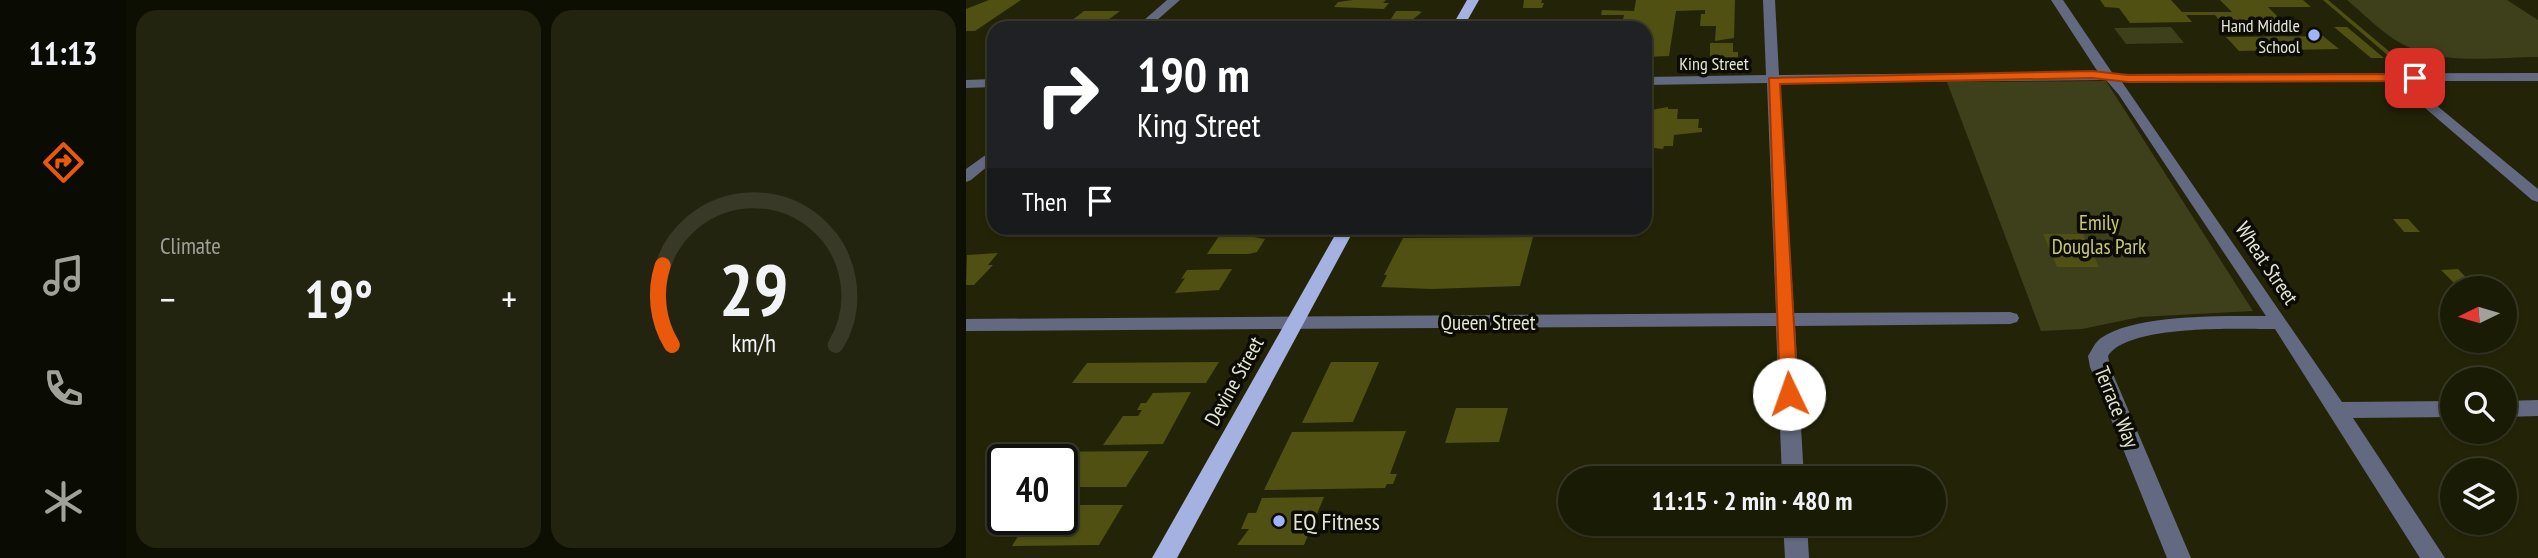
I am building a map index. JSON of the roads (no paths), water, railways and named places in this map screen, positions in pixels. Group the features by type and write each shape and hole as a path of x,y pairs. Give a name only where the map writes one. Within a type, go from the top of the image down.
{"main road":[{"path":"1461,21 1473,0"},
{"name":"Devine Street","path":"1164,558 1343,235"}],"street":[{"path":"1149,21 1174,0"},
{"path":"1769,0 1792,466"},
{"name":"Wheat Street","path":"2057,0 2099,67 2111,77 2280,323 2433,558"},
{"name":"King Street","path":"1652,81 2092,75 2538,77"},
{"path":"2393,78 2415,92 2538,197"},
{"path":"966,84 987,83"},
{"path":"966,177 987,159"},
{"name":"Queen Street","path":"966,325 2010,318"},
{"name":"Terrace Way","path":"2179,558 2100,367 2097,357 2100,350 2106,343 2159,328 2191,324 2280,323"},
{"path":"2517,409 2538,408"},
{"path":"2335,410 2440,409"},
{"path":"1796,536 1797,558"}],"place":[{"name":"Hand Middle School","path":"2314,35"},
{"name":"EQ Fitness","path":"1279,521"}],"park label":[{"name":"Emily Douglas Park","path":"2099,234"}]}
